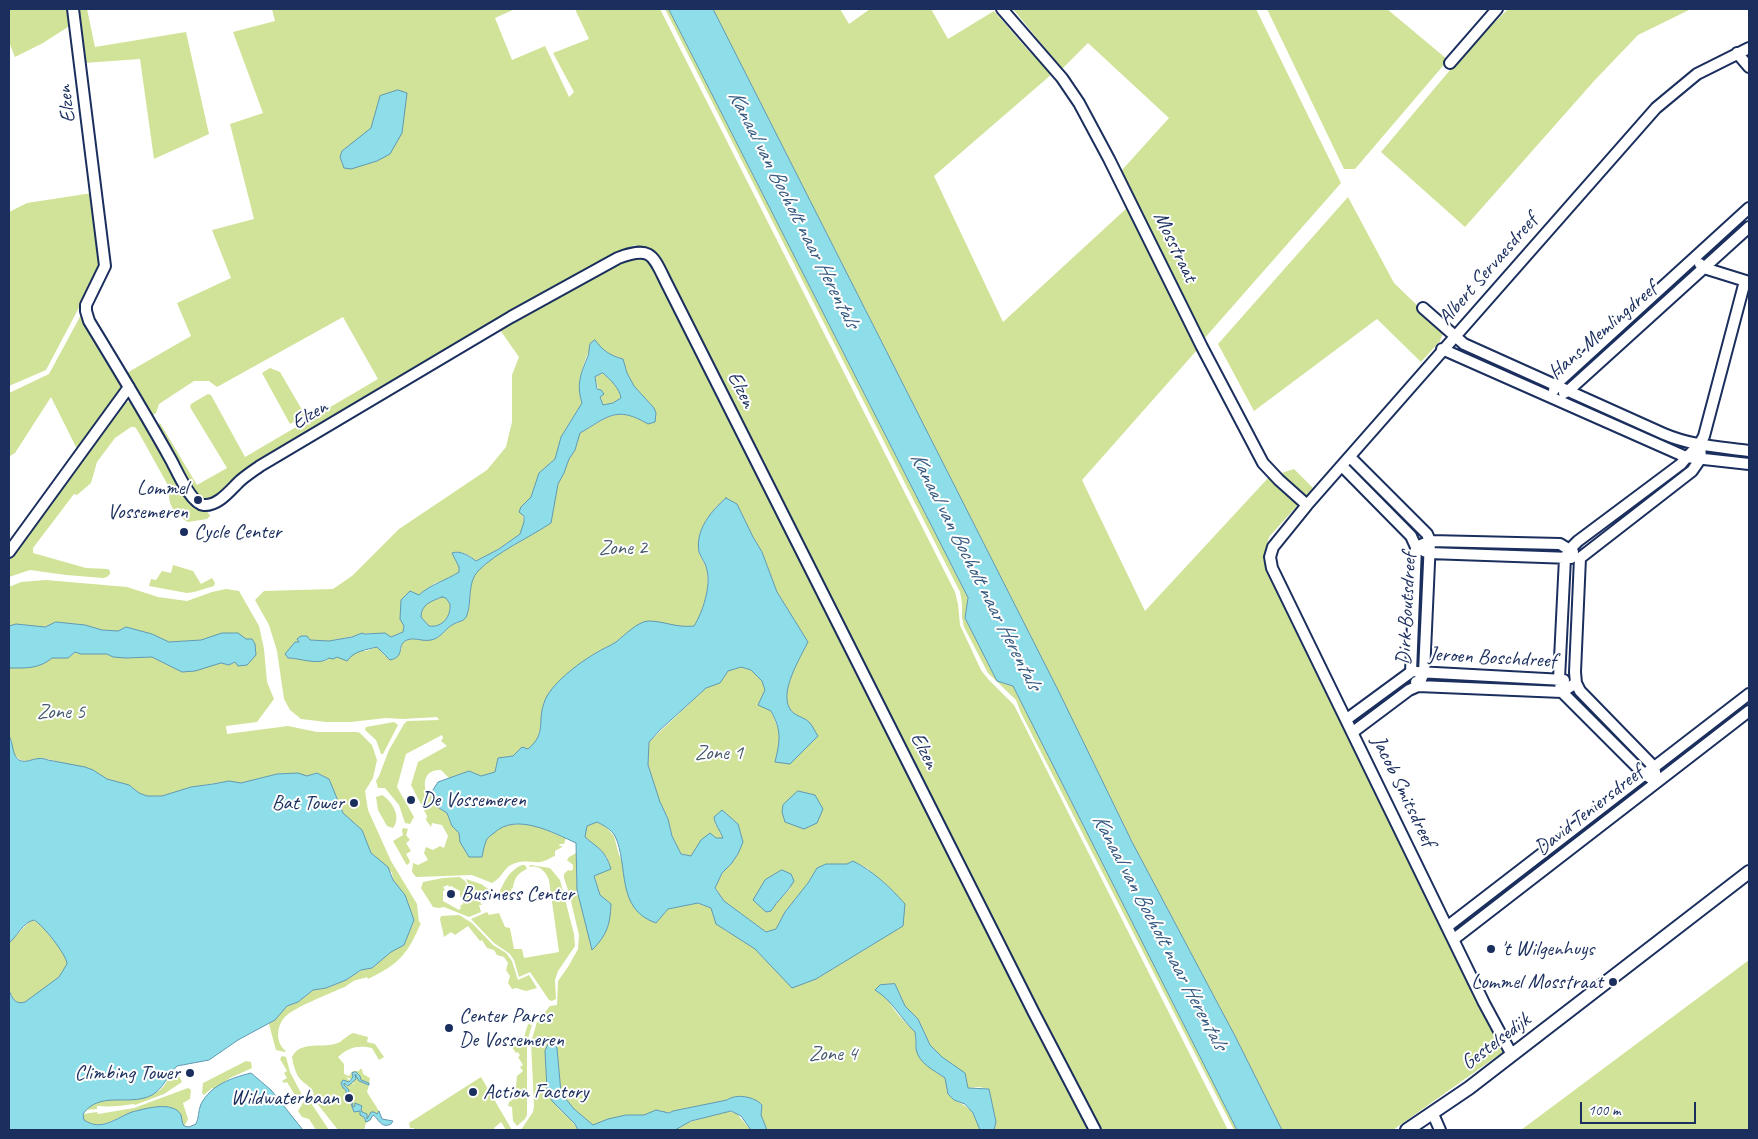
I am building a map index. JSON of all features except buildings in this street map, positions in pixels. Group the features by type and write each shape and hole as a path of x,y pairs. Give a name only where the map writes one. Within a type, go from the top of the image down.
{"main road":[{"name":"Gestelsedijk","path":"1407,1130 1433,1114 1512,1055 1749,872"}],"street":[{"name":"Elzen","path":"74,9 105,266 86,304 86,310 89,321 194,500 200,504 212,504 260,466 511,317 618,258 638,252 645,252 652,257 1095,1130"},
{"name":"Mosstraat","path":"1002,9 1062,78 1079,103 1109,158 1202,347 1263,463 1278,480 1307,505"},
{"path":"1450,63 1497,9"},
{"name":"Albert Servaesdreef","path":"1276,542 1442,349 1656,108 1697,74 1749,48"},
{"path":"1737,53 1749,67"},
{"name":"Hans Memlingdreef","path":"1552,398 1555,385 1749,208"},
{"name":"Hans Memlingdreef","path":"1552,398 1568,391 1749,227"},
{"path":"1580,558 1692,471 1700,458 1700,446 1747,282 1704,268 1694,258"},
{"path":"1423,308 1464,344 1676,439 1700,446 1749,451"},
{"path":"1442,349 1686,457 1749,464"},
{"path":"9,552 129,387"},
{"path":"1657,782 1644,774 1562,692 1559,678 1567,554 1578,541 1681,464 1686,457 1700,446"},
{"name":"Dirk Boutsdreef","path":"1350,456 1426,534 1430,541 1424,673 1418,686 1409,690 1353,732"},
{"name":"Dirk Boutsdreef","path":"1342,466 1411,536 1416,547 1411,672 1347,719"},
{"path":"1416,547 1430,541 1560,544 1567,554"},
{"name":"Jacob Smitsdreef","path":"1276,542 1270,557 1272,568 1484,1003 1512,1055"},
{"path":"1416,547 1428,553 1567,554 1580,558"},
{"path":"1580,558 1576,683 1580,691 1654,767 1657,782"},
{"name":"Jeroen Boschdreef","path":"1411,672 1559,678 1576,683"},
{"name":"Jeroen Boschdreef","path":"1411,672 1418,686 1562,692 1576,683"},
{"name":"David Teniersdreef","path":"1448,926 1749,694"},
{"name":"David Teniersdreef","path":"1454,940 1748,712 1739,702"},
{"path":"1433,1114 1440,1130"}],"green space":[{"path":"9,9 69,9 71,25 43,43 15,57 9,42"},
{"path":"77,9 87,9 95,47 186,32 209,134 154,159 140,59 84,63"},
{"path":"272,9 515,9 495,18 512,60 545,46 569,97 574,92 553,53 589,39 575,9 660,9 955,592 960,625 981,670 1014,705 1228,1130 1099,1130 654,251 635,245 622,250 250,467 211,500 202,501 193,493 155,426 160,423 197,485 227,468 190,407 191,404 208,394 211,395 245,457 378,379 343,317 217,387 209,381 194,381 159,404 156,413 150,417 125,374 191,336 177,303 231,278 212,230 254,219 230,124 263,113 233,32 275,21"},
{"path":"665,9 669,9 968,598 965,618 997,681 1013,686 1237,1130 1234,1130 1016,700 988,673 964,627 960,592"},
{"path":"713,9 840,9 849,24 870,9 931,9 948,39 994,11 1052,74 934,176 1003,322 1129,206 1197,350 1082,480 1145,611 1269,477 1294,469 1313,488 1269,537 1263,559 1503,1052 1393,1130 1282,1130 1235,1036 1132,842 1059,692"},
{"path":"1013,9 1256,9 1341,183 1203,340 1122,170 1169,118 1088,43 1062,69"},
{"path":"1267,9 1387,9 1448,60 1355,169 1344,169"},
{"path":"1508,9 1691,9 1638,35 1594,81 1465,227 1381,152 1466,51"},
{"path":"92,193 101,266 46,370 9,386 9,212 27,203"},
{"path":"1348,197 1394,283 1444,331 1440,341 1421,362 1377,319 1254,411 1218,344"},
{"path":"636,254 647,257 654,268 1090,1130 994,1130 996,1122 989,1089 979,1087 968,1088 964,1073 942,1057 930,1045 918,1019 905,1006 895,984 880,985 886,998 915,1032 916,1049 945,1078 954,1100 971,1111 980,1130 767,1130 761,1115 762,1108 750,1099 741,1097 666,1113 659,1110 644,1115 626,1115 593,1125 574,1109 561,1093 557,1048 545,1057 549,1095 578,1130 521,1130 533,1112 534,1106 531,1042 537,1022 550,1006 557,1005 558,981 578,949 579,935 564,878 564,874 568,870 571,871 573,869 573,865 567,860 569,857 576,853 577,890 592,949 601,940 611,904 600,895 594,876 610,869 607,857 585,837 587,826 597,822 606,827 614,836 619,855 656,923 668,909 698,903 711,908 726,931 755,949 778,973 816,979 903,926 903,914 892,890 867,868 853,861 847,864 826,864 817,868 808,883 785,912 776,929 766,932 724,901 715,887 722,873 738,854 743,842 738,824 722,810 715,824 723,839 716,838 691,856 681,854 672,836 668,819 660,802 648,765 649,742 706,688 720,683 728,671 741,667 751,670 762,681 779,731 780,741 809,721 791,711 787,702 787,693 792,675 808,642 777,592 762,552 737,504 716,507 700,534 698,547 706,568 708,584 703,606 694,626 681,627 647,621 569,672 553,688 544,703 537,741 528,749 522,748 513,756 498,758 495,772 481,776 469,771 449,778 441,770 436,770 426,777 425,785 428,795 431,793 433,804 447,813 452,826 459,833 460,842 482,857 486,841 496,830 510,825 533,825 566,838 564,844 559,846 562,847 555,851 555,856 545,861 514,863 492,883 472,875 416,877 412,872 413,863 418,865 428,860 424,853 426,847 433,850 440,846 444,848 448,836 442,825 432,823 431,827 426,820 427,816 411,785 418,762 447,746 441,741 442,735 406,754 397,787 414,817 410,824 405,823 399,805 385,788 378,788 376,781 389,750 404,724 407,721 439,720 437,717 326,722 301,719 290,710 284,699 277,651 269,625 255,600 264,591 333,589 352,576 399,529 487,470 506,447 512,422 512,375 519,357 500,330 622,260","holes":["595,341 608,353 623,359 627,373 634,386 654,408 656,413 655,422 648,424 628,415 612,416 580,433 575,450 558,483 551,523 499,554 481,568 472,580 466,616 439,637 430,640 413,639 406,641 402,644 401,650 385,656 377,647 351,655 329,658 326,661 288,658 295,642 300,642 297,640 300,637 310,640 329,641 369,633 391,637 403,632 419,595 435,583 447,580 459,572 459,567 452,553 459,552 476,561 499,549 520,534 524,522 521,507 531,497 539,473 555,459 561,437 582,403 580,379 588,354","769,878 791,888 771,911 765,880"]},
{"path":"82,313 125,387 78,451 51,397 15,453 10,456 9,393 49,374"},
{"path":"270,368 280,372 305,415 290,424 262,373"},
{"path":"603,373 615,384 621,398 613,403 603,405 595,377"},
{"path":"132,401 191,501 202,510 206,509 210,516 207,519 188,522 179,516 169,499 170,489 139,433 135,427 131,427 115,438 97,462 91,483 77,495 74,494 33,548 33,553 86,568 108,569 110,574 103,578 30,570 9,577 9,557 122,403"},
{"path":"173,565 193,571 201,584 212,578 215,583 214,586 187,593 149,586 151,579 156,580 162,571 171,573"},
{"name":"Zone 5","path":"46,580 127,587 158,597 187,601 226,589 239,591 259,626 264,649 267,682 274,699 257,722 226,726 227,734 288,726 317,732 357,732 372,745 377,760 373,778 365,791 368,810 391,861 417,904 419,922 421,923 406,951 395,963 368,979 367,977 354,981 286,1016 280,1024 278,1034 285,1052 276,1050 269,1024 275,1020 285,1007 298,1002 313,990 326,988 346,980 362,970 372,968 400,947 405,941 414,920 405,895 393,880 392,873 371,853 362,830 343,813 329,779 317,773 307,776 286,773 277,774 241,783 229,781 191,787 162,796 146,796 129,785 107,779 93,770 43,758 26,761 14,755 12,741 9,736 9,668 37,666 52,658 68,658 75,652 81,654 107,654 113,657 126,658 152,657 182,672 221,663 229,665 256,655 255,644 246,639 222,633 201,640 169,642 152,634 126,627 118,631 102,630 85,625 56,622 45,627 16,624 9,626 9,587 21,582"},
{"path":"443,597 450,604 449,613 442,623 429,626 421,617 421,612 428,603"},
{"path":"394,722 398,725 383,754 381,754 376,740 365,730 366,727"},
{"path":"382,795 395,810 396,824 393,828 387,826 378,810 376,797"},
{"path":"403,828 408,829 406,835 410,840 406,843 411,851 406,854 410,861 408,865 393,841 403,835"},
{"path":"525,865 527,869 515,879 511,889 512,893 502,895 500,891 506,879 514,870"},
{"path":"530,865 550,868 560,880 574,934 575,946 558,971 555,980 556,999 552,1001 549,1000 530,972 519,977 514,960 510,954 494,943 471,919 487,912 489,915 499,913 505,927 510,928 514,949 522,949 524,958 559,952 549,880 542,869 529,867"},
{"path":"460,877 465,881 473,894 466,879 481,884 494,893 494,897 488,900 486,894 479,894 478,899 482,905 479,905 481,912 469,917 444,907 433,907 421,888 423,882","holes":["448,885 449,887 451,886 460,891 460,897 463,897 463,904 459,910 443,901 443,891 445,890 443,887"]},
{"path":"459,915 472,923 493,945 506,953 512,961 518,980 529,975 537,988 526,991 516,988 512,989 508,983 510,976 506,970 508,963 504,957 497,955 494,950 487,948 468,926 455,935 451,932 444,937 441,916"},
{"path":"31,920 40,923 66,956 67,964 60,976 48,988 20,1004 11,994 9,986 9,943"},
{"path":"1749,960 1749,1130 1521,1130"},
{"path":"528,1024 532,1025 527,1042 527,1115 517,1126 513,1121 512,1107 508,1106 509,1102 515,1098 517,1076 523,1071 520,1067 523,1065 518,1057 520,1056 518,1052 516,1053 511,1046 516,1042 522,1044"},
{"path":"353,1033 368,1037 367,1042 375,1044 384,1057 379,1060 372,1048 362,1047 350,1049 338,1057 344,1064 344,1074 349,1076 353,1071 362,1069 363,1074 370,1078 369,1083 361,1080 356,1073 351,1079 346,1077 350,1081 341,1083 346,1090 354,1112 360,1111 360,1115 364,1117 364,1120 372,1119 366,1123 364,1130 338,1130 312,1097 313,1091 298,1076 292,1057 301,1048 334,1044"},
{"path":"282,1056 286,1057 290,1072 301,1095 296,1097 287,1082 284,1083 282,1081 287,1078 284,1073 287,1071 280,1059"},
{"path":"246,1061 251,1062 252,1068 230,1078 214,1089 212,1088 204,1095 202,1093 203,1083"},
{"path":"172,1072 179,1076 182,1082 164,1094 135,1105 97,1106 97,1109 86,1110 94,1104 104,1101 136,1099 156,1093 164,1086"},
{"path":"354,1074 361,1082 369,1085 367,1092 379,1111 377,1114 374,1112 370,1114 367,1119 365,1113 362,1112 362,1108 353,1107 352,1098 348,1096 347,1088 344,1085 344,1083 347,1086 351,1082 355,1085 352,1081"},
{"name":"Action Factory","path":"481,1077 512,1130 506,1130 501,1122 494,1128 495,1130 414,1130 414,1128 410,1128 409,1123"},
{"path":"188,1088 191,1090 190,1099 183,1103 188,1119 184,1127 178,1112 173,1109 160,1107 137,1111 110,1122 99,1124 89,1123 84,1120 83,1114 97,1112 98,1114 134,1108"},
{"path":"309,1100 329,1130 316,1130 309,1119 302,1117 298,1111 304,1101"},
{"path":"726,1111 736,1113 751,1130 675,1130 687,1123"}],"water":[{"name":"Kanaal van Bocholt naar Herentals","path":"669,9 713,9 1059,692 1132,842 1235,1036 1282,1130 1237,1130 1013,686 997,681 965,618 968,598"},
{"path":"398,90 407,93 402,133 390,154 377,161 351,169 344,168 340,157 342,151 371,128 380,96"},
{"path":"595,340 608,352 623,359 627,373 634,386 654,408 656,413 655,422 648,424 628,415 612,415 580,433 575,450 558,484 551,523 504,551 478,571 472,581 466,617 452,625 437,638 405,641 401,646 398,656 390,660 377,647 356,653 347,661 337,657 315,662 288,658 285,654 295,642 299,642 297,639 301,636 307,636 310,640 329,641 352,637 362,633 385,633 391,637 403,632 404,626 400,619 401,600 410,591 419,595 428,588 459,572 459,567 452,553 468,555 476,561 499,549 520,534 524,522 524,516 519,512 521,507 531,497 539,473 555,459 561,437 582,403 579,390 580,379 590,344","holes":["603,373 612,381 621,398 613,403 603,405 600,397 604,394 601,390 597,389 595,377","442,597 446,598 450,604 449,613 442,623 429,626 421,617 421,613 425,606"]},
{"path":"726,498 737,504 762,552 777,592 808,642 792,675 787,702 790,709 796,715 812,725 818,736 790,764 775,762 779,736 777,724 771,711 758,705 765,690 762,681 751,670 741,667 728,671 720,683 706,688 649,742 648,765 660,802 668,819 672,836 681,854 691,856 701,840 710,833 716,838 723,838 714,817 722,810 738,824 743,842 738,854 722,873 715,888 724,901 766,932 776,929 785,912 808,883 817,868 826,864 847,864 853,861 881,880 905,904 903,926 816,979 792,988 755,949 716,924 711,908 698,903 668,909 656,923 643,916 634,908 629,897 615,836 609,829 597,822 587,826 585,837 601,850 609,863 611,869 594,876 600,895 611,904 607,929 592,950 577,890 576,843 535,826 513,824 503,827 488,838 482,857 469,857 460,842 459,833 452,826 447,813 433,804 431,793 438,782 469,771 481,776 495,772 498,758 513,756 522,747 528,749 538,738 544,703 558,682 589,657 616,642 635,626 648,621 694,626 703,606 708,584 706,567 699,552 699,536 705,522"},
{"path":"56,622 118,631 126,627 152,634 169,642 201,640 222,633 238,633 246,639 252,639 255,644 256,655 247,665 238,666 235,662 229,665 221,663 195,671 182,672 152,657 126,658 113,657 107,654 81,654 75,652 68,658 52,658 37,666 9,668 9,626 16,624 45,627"},
{"path":"9,736 16,757 22,761 43,759 85,767 107,779 129,785 139,793 147,796 162,796 191,787 229,781 241,783 277,774 298,773 307,776 317,773 329,779 343,813 362,830 371,853 388,867 393,880 405,895 414,920 404,945 391,952 372,968 361,970 346,980 326,988 313,990 298,1002 287,1006 275,1020 238,1040 209,1060 177,1066 160,1089 152,1095 134,1100 98,1103 90,1107 83,1114 84,1120 96,1125 108,1123 132,1112 165,1107 177,1110 181,1115 184,1126 189,1127 196,1124 201,1104 210,1092 222,1083 251,1073 271,1090 303,1130 9,1130 9,990 16,1002 25,1002 59,977 67,964 54,940 34,920 23,927 9,943"},
{"path":"798,791 815,795 823,809 817,823 804,829 785,822 782,812 783,805"},
{"path":"782,870 791,874 794,881 771,911 766,912 753,900 765,880"},
{"path":"895,984 905,1006 918,1019 930,1045 942,1057 965,1073 968,1088 989,1089 996,1122 994,1130 980,1130 973,1113 965,1104 954,1100 948,1094 945,1078 920,1059 916,1049 915,1032 891,1004 875,990 880,985"},
{"path":"550,1041 557,1048 561,1093 574,1109 593,1125 626,1115 644,1115 656,1110 669,1113 741,1096 755,1100 762,1105 761,1115 767,1130 751,1130 741,1116 731,1111 691,1121 675,1130 578,1130 575,1124 552,1101 547,1089 545,1051"},
{"name":"Wildwaterbaan","path":"356,1072 361,1080 369,1083 369,1085 359,1081 355,1074 356,1079 348,1086 344,1083 349,1090 348,1096 352,1098 353,1107 355,1103 362,1106 362,1112 367,1114 367,1119 371,1112 377,1114 379,1111 382,1119 393,1121 391,1124 382,1124 373,1115 366,1122 364,1117 360,1115 360,1111 354,1112 346,1096 346,1090 341,1083 343,1080 349,1082 353,1077 352,1073"}],"place":[{"name":"Lommel Vossemeren","path":"198,500"},
{"name":"Cycle Center","path":"184,532"},
{"name":"De Vossemeren","path":"411,800"},
{"name":"Bat Tower","path":"354,803"},
{"name":"Business Center","path":"451,894"},
{"name":"'t Wilgenhuys","path":"1491,949"},
{"name":"Lommel Mosstraat","path":"1613,982"},
{"name":"Center Parcs De Vossemeren","path":"449,1028"},
{"name":"Climbing Tower","path":"190,1073"},
{"name":"Action Factory","path":"473,1092"},
{"name":"Wildwaterbaan","path":"349,1098"}],"park label":[{"name":"Zone 2","path":"623,548"},
{"name":"Zone 1","path":"719,753"},
{"name":"Zone 4","path":"833,1054"}]}
